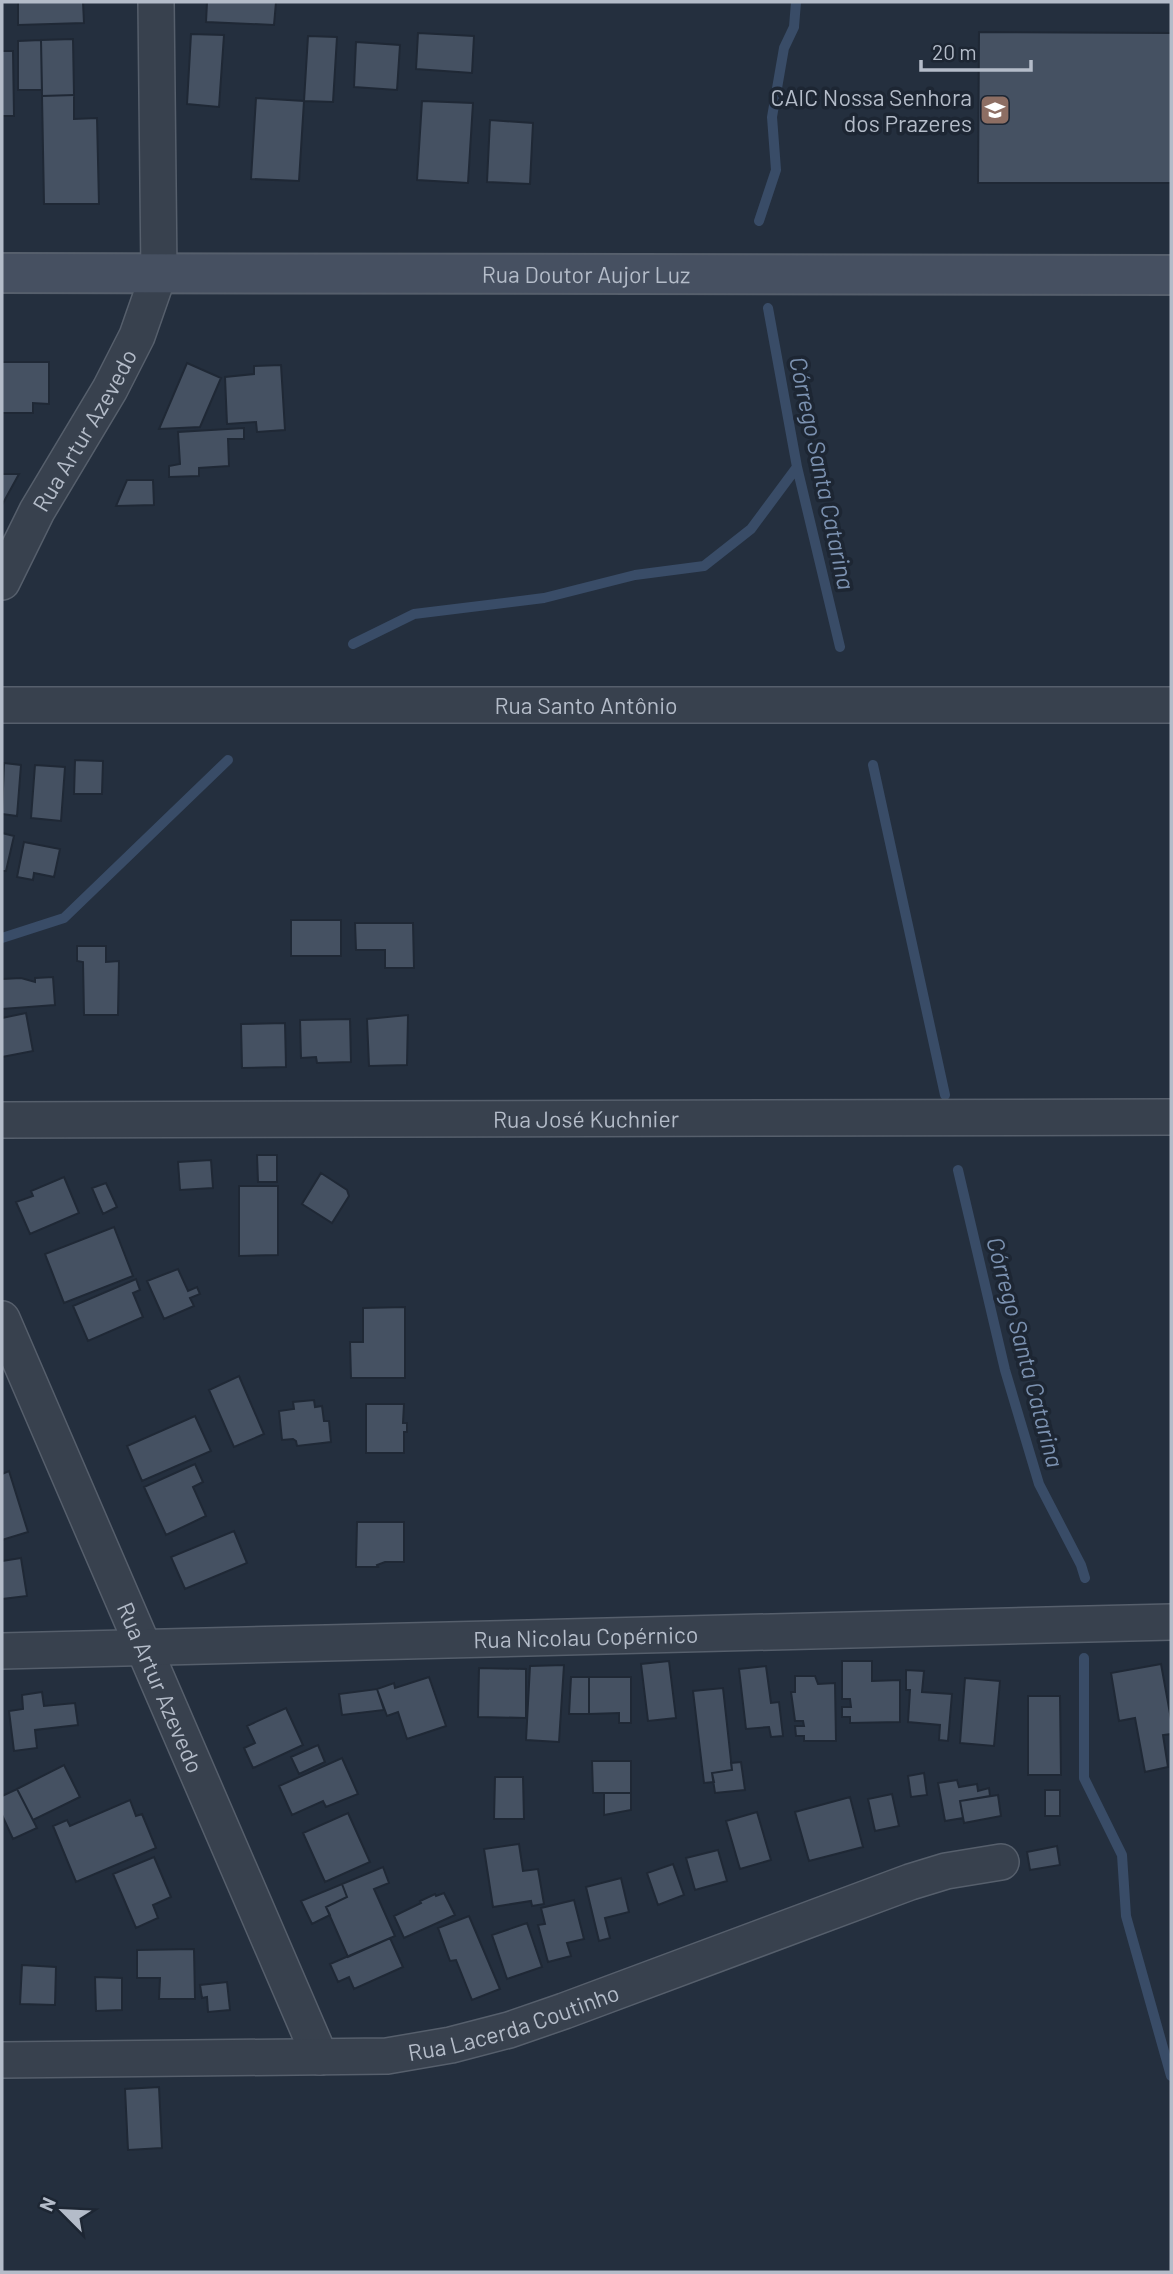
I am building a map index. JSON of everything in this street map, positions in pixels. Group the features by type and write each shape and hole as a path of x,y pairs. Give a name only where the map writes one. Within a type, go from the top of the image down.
{"street":[{"path":"156,2 159,273"},
{"name":"Rua Doutor Aujor Luz","path":"2,273 1171,275"},
{"name":"Rua Artur Azevedo","path":"2,582 37,512 110,389 137,335 159,273"},
{"name":"Rua Santo Antônio","path":"2,705 1171,705"},
{"name":"Rua José Kuchnier","path":"2,1120 1171,1117"},
{"name":"Rua Artur Azevedo","path":"5,1334 144,1647 320,2057"},
{"name":"Rua Nicolau Copérnico","path":"2,1651 1171,1622"},
{"name":"Rua Lacerda Coutinho","path":"2,2060 387,2056 451,2045 509,2030 910,1882 946,1871 1001,1862"}],"building":[{"path":"18,2 83,2 84,23 18,25"},
{"path":"207,2 276,2 274,25 206,22"},
{"path":"979,32 1171,33 1171,183 978,183"},
{"path":"418,33 474,36 472,73 416,69"},
{"path":"191,34 224,35 219,107 187,104"},
{"path":"308,36 337,37 333,102 304,101"},
{"path":"73,39 74,95 42,96 41,40"},
{"path":"41,40 42,90 18,90 18,41"},
{"path":"356,42 400,45 397,90 354,87"},
{"path":"2,51 13,51 14,116 2,116"},
{"path":"74,95 74,119 97,118 99,204 44,204 42,96"},
{"path":"256,98 304,101 299,181 251,179"},
{"path":"422,101 473,103 468,183 417,180"},
{"path":"490,120 533,123 530,184 487,182"},
{"path":"2,362 49,362 49,404 33,403 33,413 2,413"},
{"path":"187,363 221,378 200,427 159,429"},
{"path":"281,365 285,430 257,432 256,422 227,424 225,377 254,374 254,366"},
{"path":"244,428 244,439 228,439 229,466 199,468 199,476 169,477 169,466 180,464 178,432"},
{"path":"2,474 19,474 2,505"},
{"path":"127,480 153,480 154,505 116,506"},
{"path":"75,760 103,761 102,794 74,794"},
{"path":"4,763 21,765 17,816 2,814"},
{"path":"35,765 65,767 61,821 31,818"},
{"path":"2,833 14,836 6,871 2,871"},
{"path":"24,842 60,849 54,877 34,873 33,880 17,877"},
{"path":"291,920 341,920 341,956 291,956"},
{"path":"355,923 413,923 414,968 385,968 385,950 356,950"},
{"path":"77,946 106,946 106,962 119,961 118,1015 84,1015 83,962 77,961"},
{"path":"53,977 55,1005 2,1009 2,979 21,978 35,982 35,978"},
{"path":"26,1013 33,1051 2,1057 2,1018"},
{"path":"408,1015 407,1065 369,1066 367,1019"},
{"path":"350,1019 351,1062 317,1063 316,1057 301,1058 300,1020"},
{"path":"285,1023 286,1067 242,1068 241,1024"},
{"path":"257,1155 277,1155 277,1182 258,1182"},
{"path":"211,1160 213,1188 180,1190 178,1162"},
{"path":"321,1173 347,1190 349,1196 332,1223 302,1204"},
{"path":"64,1177 79,1213 30,1234 16,1202 33,1196 31,1191"},
{"path":"106,1183 117,1207 103,1214 92,1188"},
{"path":"239,1186 278,1186 278,1255 239,1256"},
{"path":"114,1227 133,1276 64,1303 45,1254"},
{"path":"178,1269 188,1291 197,1287 200,1294 190,1298 194,1306 164,1319 147,1281"},
{"path":"136,1279 140,1290 133,1293 143,1317 88,1341 73,1306"},
{"path":"405,1307 405,1378 351,1378 350,1342 363,1342 363,1308"},
{"path":"239,1376 264,1434 234,1447 209,1390"},
{"path":"314,1400 315,1407 322,1406 324,1421 329,1421 331,1442 297,1446 293,1439 282,1440 279,1411 294,1409 293,1402"},
{"path":"366,1404 404,1404 403,1423 407,1423 407,1432 404,1432 404,1453 366,1453"},
{"path":"195,1416 211,1451 142,1481 127,1446"},
{"path":"195,1464 203,1482 193,1487 206,1516 166,1535 144,1487"},
{"path":"9,1471 28,1532 2,1540 2,1474"},
{"path":"357,1522 404,1522 404,1562 385,1562 377,1565 378,1567 356,1567"},
{"path":"234,1531 247,1563 185,1589 171,1557"},
{"path":"21,1558 27,1596 2,1599 2,1561"},
{"path":"669,1661 676,1718 648,1721 641,1664"},
{"path":"842,1661 872,1661 872,1681 900,1680 900,1722 850,1723 850,1717 842,1717 842,1707 851,1707 850,1699 842,1699"},
{"path":"1161,1664 1171,1719 1171,1734 1163,1735 1168,1767 1145,1772 1135,1718 1119,1721 1111,1673"},
{"path":"564,1665 559,1742 526,1740 530,1666"},
{"path":"766,1666 771,1703 779,1702 783,1736 771,1737 769,1727 746,1729 739,1669"},
{"path":"479,1668 526,1669 526,1718 478,1717"},
{"path":"906,1670 924,1671 922,1692 952,1694 948,1741 939,1740 940,1725 908,1722 910,1690 906,1690"},
{"path":"795,1676 815,1676 818,1684 835,1683 836,1741 804,1741 804,1736 796,1736 795,1726 804,1726 803,1721 795,1721 791,1692 795,1692"},
{"path":"429,1677 446,1726 407,1739 398,1712 387,1716 377,1689 394,1683 395,1688"},
{"path":"571,1677 589,1677 589,1714 569,1714"},
{"path":"589,1677 631,1677 631,1723 619,1723 619,1713 589,1714"},
{"path":"965,1678 1000,1681 994,1746 960,1743"},
{"path":"723,1688 732,1770 712,1773 714,1782 704,1783 693,1691"},
{"path":"377,1689 384,1710 342,1715 339,1694"},
{"path":"42,1692 44,1706 75,1703 78,1725 35,1730 37,1748 14,1751 9,1711 23,1709 22,1695"},
{"path":"1028,1696 1060,1696 1061,1775 1028,1775"},
{"path":"286,1708 303,1745 253,1768 244,1748 255,1743 247,1726"},
{"path":"318,1745 325,1762 299,1774 291,1757"},
{"path":"342,1758 358,1794 326,1807 323,1801 292,1815 279,1786"},
{"path":"592,1761 631,1761 631,1793 593,1793"},
{"path":"741,1762 745,1790 715,1793 712,1773 732,1770 731,1763"},
{"path":"64,1765 80,1797 33,1820 17,1789"},
{"path":"924,1773 927,1795 911,1797 908,1776"},
{"path":"495,1777 523,1777 524,1819 494,1819"},
{"path":"957,1780 959,1787 977,1784 978,1791 989,1788 990,1796 960,1801 963,1818 945,1821 938,1783"},
{"path":"17,1789 37,1828 13,1839 2,1815 2,1796"},
{"path":"1045,1790 1060,1790 1060,1816 1045,1816"},
{"path":"604,1793 631,1793 631,1810 604,1815"},
{"path":"892,1794 899,1826 875,1831 868,1799"},
{"path":"998,1795 1001,1816 964,1823 960,1801"},
{"path":"850,1797 863,1847 809,1861 795,1812"},
{"path":"130,1800 136,1816 142,1814 156,1848 76,1882 53,1826 67,1820 70,1826"},
{"path":"757,1812 771,1860 740,1869 726,1821"},
{"path":"348,1813 370,1862 325,1882 303,1833"},
{"path":"519,1844 523,1871 538,1869 544,1904 532,1906 531,1901 493,1907 484,1849"},
{"path":"1057,1846 1060,1865 1030,1870 1027,1852"},
{"path":"718,1850 727,1881 695,1890 686,1858"},
{"path":"154,1857 171,1897 153,1905 158,1918 136,1928 113,1874"},
{"path":"673,1864 684,1895 658,1905 647,1873"},
{"path":"383,1867 389,1883 374,1889 395,1936 348,1957 326,1907 347,1897 342,1884"},
{"path":"621,1878 629,1912 605,1918 610,1938 599,1941 586,1887"},
{"path":"342,1884 347,1897 326,1907 330,1915 312,1924 301,1901"},
{"path":"444,1893 455,1915 404,1938 394,1916 435,1894"},
{"path":"574,1900 584,1939 567,1943 571,1956 548,1962 538,1925 545,1924 541,1908"},
{"path":"469,1916 500,1989 472,2000 456,1960 450,1961 438,1928"},
{"path":"527,1923 542,1967 507,1979 492,1935"},
{"path":"390,1938 403,1967 354,1989 349,1977 338,1982 330,1964"},
{"path":"194,1949 195,1999 159,1999 160,1978 137,1978 137,1950"},
{"path":"22,1965 56,1967 55,2005 20,2004"},
{"path":"95,1977 122,1978 122,2010 96,2011"},
{"path":"227,1982 230,2010 208,2012 207,1997 202,1998 200,1985"},
{"path":"159,2087 162,2148 128,2150 125,2089"}],"waterway":[{"name":"Córrego Santa Catarina","path":"759,221 776,170 772,117 784,48 794,27 796,2"},
{"name":"Córrego Santa Catarina","path":"768,308 797,467 840,647"},
{"path":"353,644 414,614 544,598 635,575 704,566 751,529 797,467"},
{"path":"2,938 64,918 228,760"},
{"name":"Córrego Santa Catarina","path":"873,765 945,1095"},
{"name":"Córrego Santa Catarina","path":"958,1170 1005,1370 1039,1484 1081,1565 1085,1578"},
{"name":"Córrego Santa Catarina","path":"1084,1658 1084,1778 1122,1855 1126,1916 1171,2076"}],"place":[{"name":"CAIC Nossa Senhora dos Prazeres","path":"995,110"}]}
